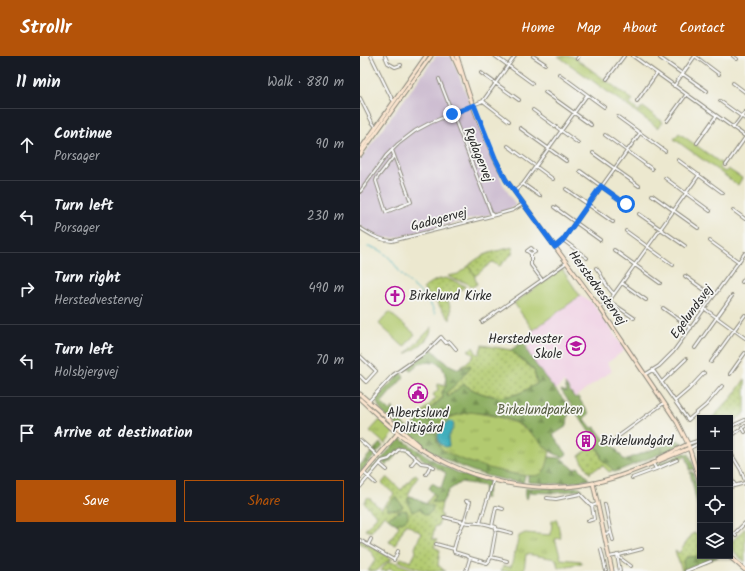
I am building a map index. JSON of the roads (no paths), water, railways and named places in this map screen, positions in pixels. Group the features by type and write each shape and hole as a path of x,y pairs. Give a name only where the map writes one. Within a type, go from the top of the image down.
{"street":[{"path":"371,56 392,99 395,101"},
{"path":"386,56 388,63 396,67 401,65"},
{"path":"360,150 426,56"},
{"path":"360,155 431,56"},
{"name":"Herstedvestervej","path":"453,56 495,158 506,180 600,308 665,403 677,422 689,446 697,472"},
{"name":"Herstedvestervej","path":"457,56 466,85"},
{"path":"495,56 532,83"},
{"path":"360,192 392,150 415,131 483,101 515,56"},
{"path":"533,56 545,64"},
{"path":"607,79 624,56"},
{"path":"633,56 745,137 726,165"},
{"path":"674,86 695,56 720,74"},
{"path":"660,58 707,91"},
{"path":"481,73 519,100"},
{"path":"559,74 604,107"},
{"path":"637,101 657,74"},
{"name":"Rydagervej","path":"439,79 492,215"},
{"path":"733,83 745,92"},
{"path":"546,92 592,125"},
{"path":"514,192 523,184 536,167 587,94"},
{"path":"667,121 686,95"},
{"path":"360,98 376,127"},
{"path":"483,101 509,121"},
{"path":"720,101 745,119"},
{"path":"533,110 578,142"},
{"path":"733,128 745,112"},
{"path":"697,143 716,116"},
{"path":"618,117 665,151"},
{"path":"520,128 566,161"},
{"path":"555,247 563,240 640,132"},
{"path":"606,135 652,169"},
{"path":"508,146 553,179"},
{"path":"392,150 411,202 386,212 376,181 394,156"},
{"path":"592,153 639,186"},
{"path":"678,160 724,193"},
{"path":"580,171 626,204"},
{"path":"600,308 609,301 700,175"},
{"path":"665,178 710,211"},
{"path":"523,184 540,196"},
{"path":"566,189 613,222"},
{"path":"652,195 698,228"},
{"name":"Gadagervej","path":"360,228 372,237 380,240 392,241 513,210 524,204"},
{"path":"554,207 600,240"},
{"path":"733,210 745,218"},
{"path":"639,214 685,246"},
{"path":"626,232 673,265"},
{"path":"563,240 587,258"},
{"path":"710,241 739,262"},
{"path":"614,250 660,283"},
{"name":"Egelundsvej","path":"646,374 653,370 673,352 745,253"},
{"path":"531,254 531,265 542,280"},
{"path":"482,322 567,263"},
{"path":"596,268 601,273 608,288 614,294"},
{"path":"685,276 714,297"},
{"path":"742,282 745,278"},
{"path":"622,283 646,300"},
{"path":"695,348 732,296"},
{"path":"609,301 634,318"},
{"path":"662,308 691,328"},
{"path":"705,309 745,338"},
{"path":"711,362 745,315"},
{"path":"367,403 393,375 426,352 440,337 446,343 450,342 456,349"},
{"path":"730,374 745,353"},
{"path":"360,356 376,371 366,382 360,376"},
{"path":"662,382 686,359"},
{"path":"653,370 688,420 706,405 722,386"},
{"path":"675,401 704,373"},
{"path":"360,394 367,403 400,432 429,454 456,468 493,480 519,485 545,487 593,483 620,476 697,442"},
{"path":"360,400 367,403"},
{"path":"616,438 665,403"},
{"path":"733,426 745,420"},
{"path":"733,435 744,427 745,432"},
{"path":"360,477 377,454 400,432"},
{"path":"360,440 377,454"},
{"path":"689,446 697,444"},
{"path":"360,487 384,460 389,459 401,449 406,450 419,462 434,467"},
{"path":"733,457 741,470 745,482 735,485 733,482"},
{"path":"411,465 416,459"},
{"path":"632,478 677,460"},
{"path":"653,462 656,469"},
{"path":"380,464 387,470"},
{"path":"426,474 431,465"},
{"path":"364,472 375,482"},
{"path":"480,523 493,480"},
{"path":"593,483 612,571"},
{"path":"547,498 556,499 580,494 591,505 594,519 588,520"},
{"path":"454,549 470,502 466,501"},
{"path":"591,505 598,504"},
{"path":"605,504 613,540"},
{"path":"492,526 496,507 503,509"},
{"path":"444,517 470,524 476,522 512,533"},
{"path":"736,536 734,534 745,523"},
{"path":"436,544 454,549 454,552 487,563 490,561 493,547 492,543 496,529"},
{"path":"604,534 611,532"},
{"path":"368,545 372,539"},
{"path":"360,540 394,560 398,551"},
{"path":"609,557 642,549"},
{"path":"601,550 606,571"},
{"path":"618,555 631,566"},
{"path":"618,555 620,571"},
{"path":"491,557 507,561"},
{"path":"466,571 470,558"},
{"path":"733,559 745,570"},
{"path":"686,571 711,562"}],"water":[{"path":"450,421 453,422 454,426 448,438 449,446 445,447 440,444 438,434 441,428"}],"waterway":[{"path":"368,247 375,248 388,256 403,276 425,297 435,314"}],"place":[{"name":"Birkelund Kirke","path":"395,296"},
{"name":"Herstedvester Skole","path":"576,346"},
{"name":"Albertslund Politigård","path":"418,393"},
{"name":"Birkelundgård","path":"586,441"}],"park label":[{"name":"Birkelundparken","path":"540,410"}]}
